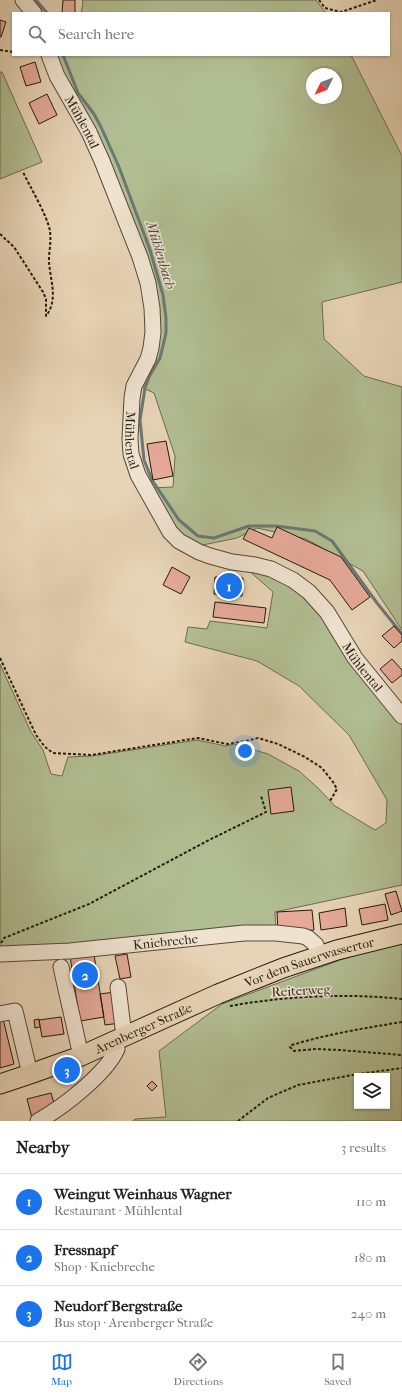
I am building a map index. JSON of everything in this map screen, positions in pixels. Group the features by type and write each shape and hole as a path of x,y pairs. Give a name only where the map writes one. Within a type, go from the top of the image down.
{"main road":[{"name":"Vor dem Sauerwassertor","path":"222,1000 283,968 319,956 402,934"},
{"name":"Arenberger Straße","path":"0,1084 81,1056 120,1038 222,1000"}],"street":[{"path":"23,0 33,12"},
{"name":"Mühlental","path":"49,56 57,76 89,132 102,161 140,257 148,283 153,332 151,348 148,358 134,386 132,398 130,439 131,454 138,475 170,532 179,541 210,556 232,562 255,564 271,569 293,580 309,592 328,612 355,658 402,716"},
{"name":"Kniebreche","path":"0,954 70,951 244,933 276,933 303,936 308,938 316,945 319,956"},
{"path":"61,967 81,1056"},
{"path":"38,1121 68,1102 108,1064 120,1038 118,987"},
{"path":"0,1014 15,1010 30,1074"}],"path":[{"path":"319,0 325,8 341,12 377,0"},
{"path":"0,50 12,52"},
{"path":"0,234 14,247 43,292 46,299 46,316 52,308 53,297 49,261 51,248 50,231 23,172"},
{"path":"0,658 36,735 45,747 53,753 91,755 198,738 227,744 258,738 278,744 305,757 322,768 337,789 330,801"},
{"path":"0,944 4,938 89,904 209,840 266,812 261,796"},
{"name":"Reiterweg","path":"222,1000 253,1002 330,997 402,999"},
{"path":"402,1022 365,1028 315,1039 292,1045 290,1048 294,1051 315,1049 402,1055"},
{"path":"238,1121 268,1098 298,1086 358,1074 402,1068"}],"green space":[{"path":"82,0 316,0 325,12 81,12"},
{"path":"52,56 352,56 402,156 402,282 322,302 324,339 364,376 402,387 402,630 363,571 306,539 257,528 237,538 198,546 179,535 150,488 173,487 175,456 154,393 137,385 158,313"},
{"path":"0,72 2,72 42,162 0,179"},
{"path":"247,569 266,573 292,587 318,609 402,724 402,885 275,912 276,931 0,951 0,664 31,732 43,750 51,774 62,776 68,757 92,756 197,740 226,746 234,744 268,754 299,771 335,806 375,830 386,823 387,800 349,735 299,686 257,661 185,642 188,627 207,629 210,621 267,628 273,592"},
{"path":"402,941 402,1121 133,1121 135,1119 166,1117 159,1051 222,1004 340,960"}],"building":[{"path":"63,0 75,0 75,12 62,12"},
{"path":"0,20 6,22 1,37 0,37"},
{"path":"35,62 41,82 26,86 20,67"},
{"path":"47,94 57,115 39,124 29,103"},
{"path":"166,441 173,476 153,480 147,444"},
{"path":"277,527 341,557 370,597 352,610 330,580 243,539 249,528 272,538"},
{"path":"172,567 190,577 181,594 163,585"},
{"path":"215,577 243,578 242,596 214,594"},
{"path":"215,602 266,608 264,623 213,617"},
{"path":"394,626 402,635 402,641 394,648 382,636"},
{"path":"392,659 402,670 402,675 392,683 380,669"},
{"path":"291,787 294,811 271,814 268,790"},
{"path":"396,891 402,911 391,915 385,894"},
{"path":"385,904 388,920 362,925 359,909"},
{"path":"345,908 347,926 321,930 319,913"},
{"path":"312,910 314,930 278,932 277,912"},
{"path":"127,954 131,977 120,979 115,956"},
{"path":"94,955 104,1017 80,1021 70,956"},
{"path":"115,992 120,1023 105,1025 100,994"},
{"path":"61,1017 64,1034 42,1037 39,1020"},
{"path":"0,1019 3,1019 14,1064 0,1068"},
{"path":"39,1019 40,1027 35,1028 34,1020"},
{"path":"152,1081 157,1086 152,1091 147,1086"},
{"path":"51,1093 55,1107 32,1118 27,1099"}],"waterway":[{"name":"Mühlenbach","path":"36,0 46,12"},
{"name":"Mühlenbach","path":"63,56 78,93 94,114 119,167 150,250 163,295 166,333 160,358 149,377 145,388 140,420 144,460 152,480 179,520 198,536 214,538 249,526 276,526 315,531 332,541 377,603 402,634"}],"place":[{"name":"Weingut Weinhaus Wagner","path":"229,586"},
{"name":"Fressnapf","path":"85,975"},
{"name":"Neudorf Bergstraße","path":"67,1070"}]}
